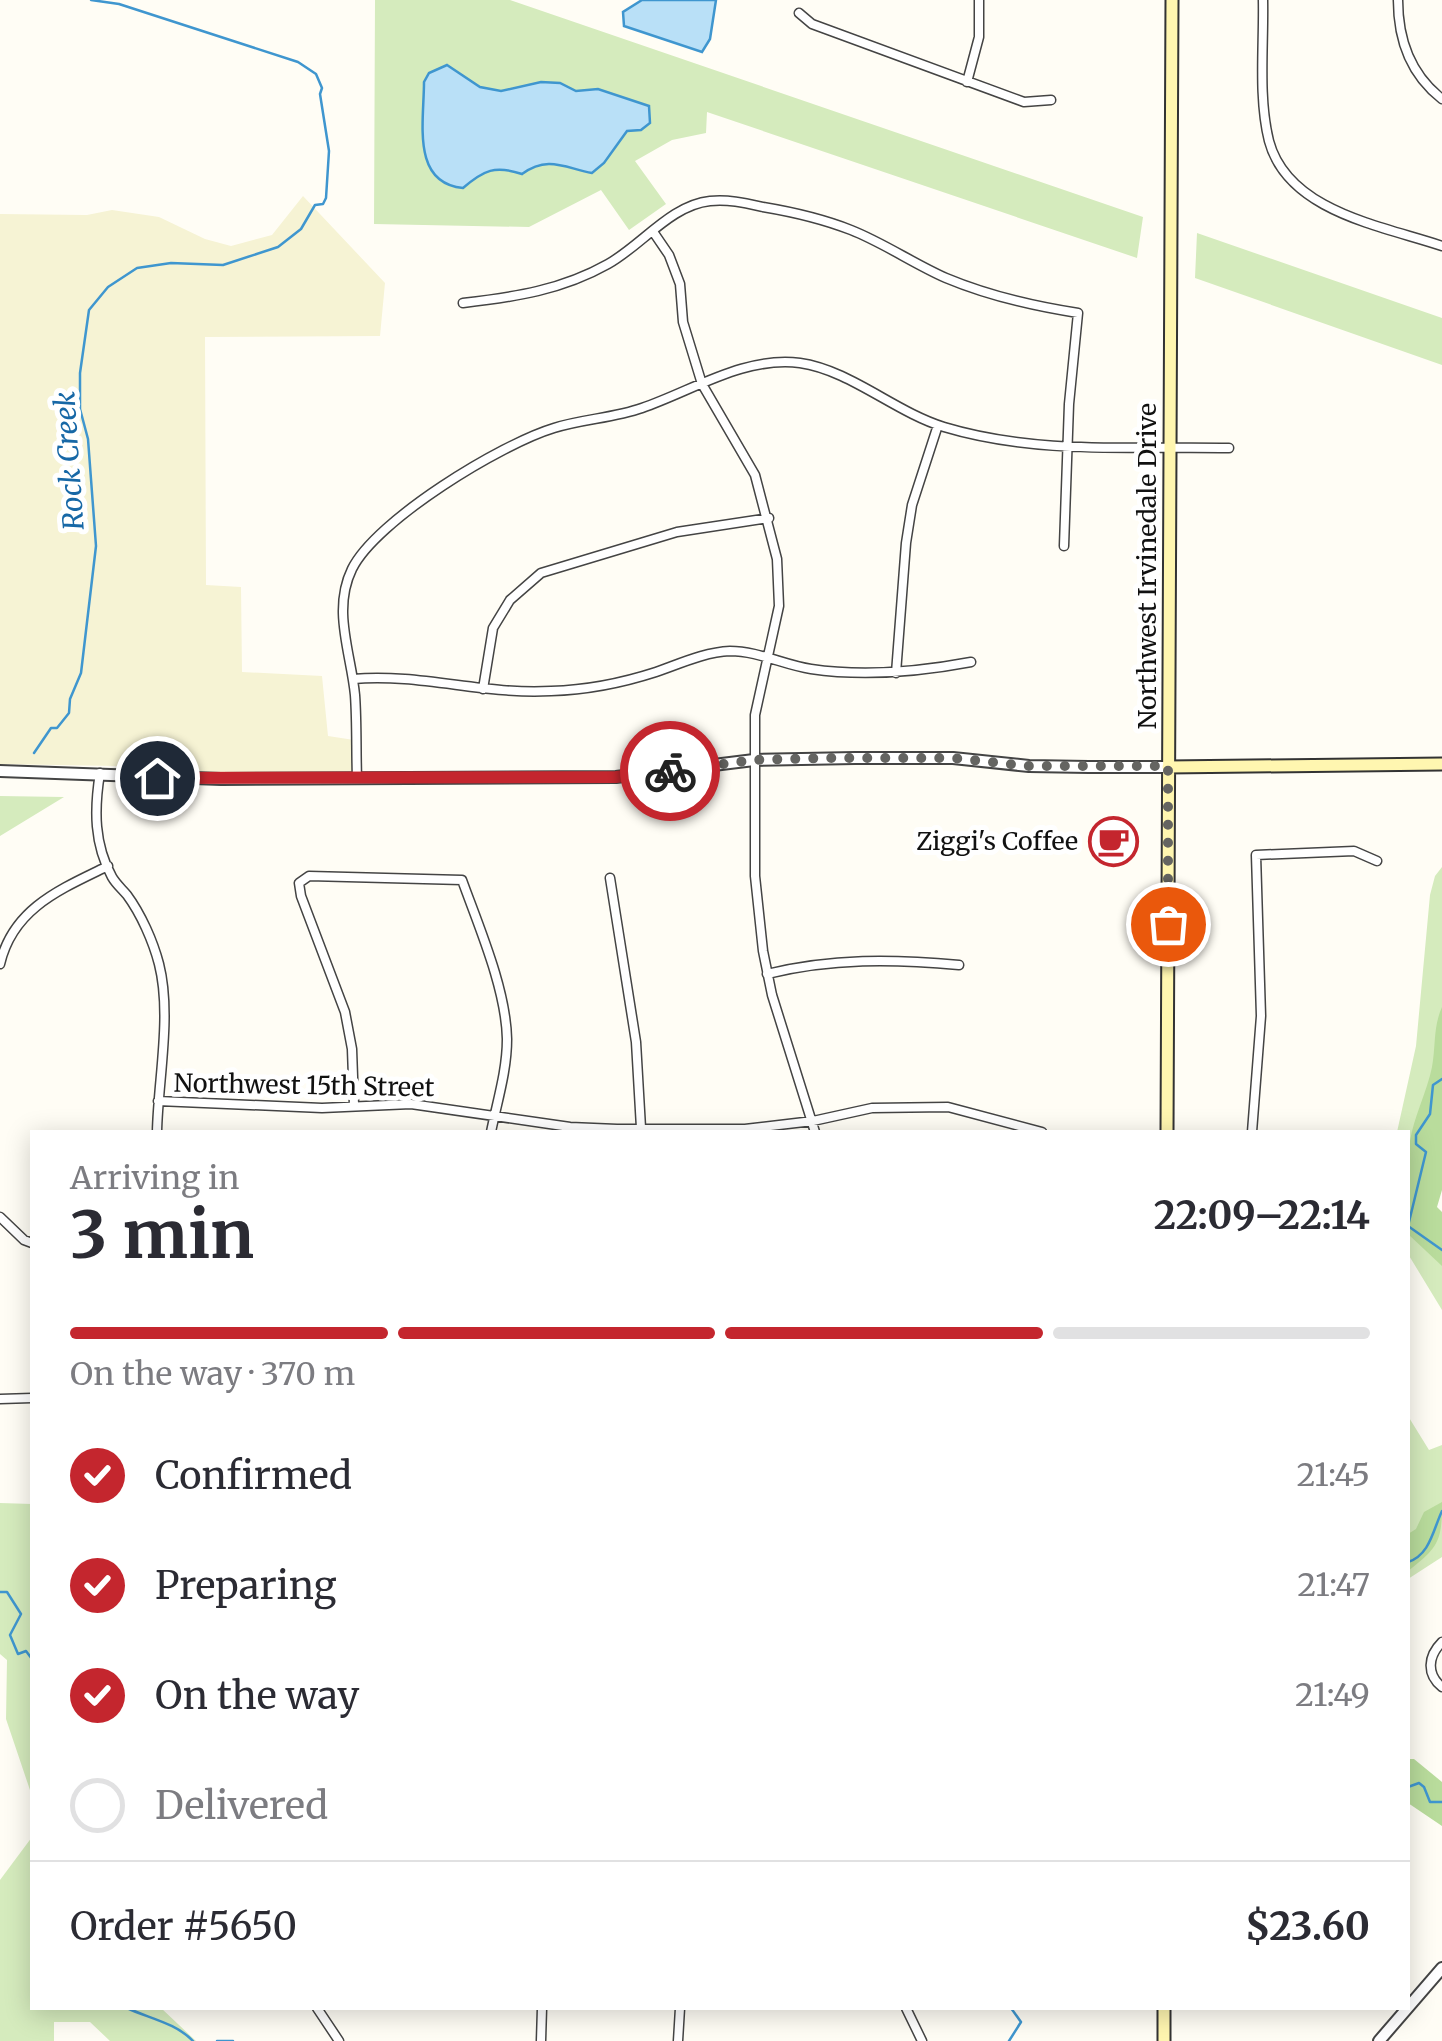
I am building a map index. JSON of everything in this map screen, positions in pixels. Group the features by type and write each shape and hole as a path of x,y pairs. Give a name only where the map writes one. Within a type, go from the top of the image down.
{"main road":[{"name":"Northwest Irvinedale Drive","path":"1167,1130 1172,0"},
{"path":"1168,766 1442,764"},
{"path":"1164,2010 1164,2041"}],"street":[{"path":"966,82 979,38 979,0"},
{"path":"1264,0 1266,120 1272,148 1289,178 1307,195 1338,210 1442,246"},
{"path":"1398,0 1405,52 1427,86 1442,99"},
{"path":"799,12 812,24 966,82 1024,102 1050,100"},
{"path":"463,303 533,295 566,284 604,266 686,207 732,201 792,212 852,230 978,291 1022,304 1078,313 1064,546"},
{"path":"654,232 669,255 680,284 683,322 702,384 755,475 769,518 780,582 777,620 755,715 755,876 768,974 788,1053 815,1130"},
{"path":"356,778 354,679 342,603 352,570 372,542 465,470 508,446 555,428 638,410 762,364 804,364 832,372 896,408 978,437 1068,447 1229,448"},
{"path":"896,673 909,524 938,425"},
{"path":"484,689 493,628 510,600 542,574 677,532 769,518"},
{"path":"354,679 408,677 484,689 550,692 598,686 734,651 837,672 896,673 971,662"},
{"path":"0,771 100,772 188,779 616,777 754,760 953,758 1028,766 1168,766"},
{"path":"100,772 95,823 108,866 148,932 159,964 164,998 157,1130"},
{"path":"1252,1130 1261,1016 1256,854 1354,851 1377,861"},
{"path":"0,964 16,926 44,898 108,866"},
{"path":"354,1106 352,1049 345,1012 299,883 309,876 462,880 502,1000 507,1037 491,1130"},
{"path":"610,878 636,1042 640,1128"},
{"path":"768,974 824,962 891,960 960,965"},
{"name":"Northwest 15th Street","path":"158,1101 322,1108 411,1104 570,1128 745,1129 812,1121 872,1108 948,1107 1034,1130"},
{"path":"0,1217 28,1242"},
{"path":"0,1399 30,1398"},
{"path":"1442,1642 1431,1656 1430,1665 1433,1678 1442,1687"},
{"path":"1410,2005 1442,1968"},
{"path":"318,2010 339,2041"},
{"path":"541,2041 542,2010"},
{"path":"678,2041 680,2010"},
{"path":"907,2010 922,2041"},
{"path":"1379,2041 1406,2010"}],"shaded area":[{"path":"303,196 385,283 380,336 205,337 206,585 241,587 242,672 322,676 328,736 354,740 352,773 178,773 115,766 0,764 0,214 87,215 112,210 159,217 205,239 231,246 272,235"}],"green space":[{"path":"375,0 510,0 1143,217 1137,258 707,112 706,133 672,140 635,161 666,204 629,230 601,190 529,227 374,224"},
{"path":"1197,233 1442,318 1442,365 1195,278"},
{"path":"0,796 64,797 0,836"},
{"path":"1442,867 1442,1064 1410,1214 1410,1130 1397,1130 1416,1046 1430,895"},
{"path":"1442,1007 1442,1190 1437,1207 1442,1212 1442,1266 1410,1236 1410,1141 1430,1076"},
{"path":"1410,1225 1442,1252 1442,1310 1410,1257"},
{"path":"1410,1419 1429,1450 1442,1445 1442,1557 1410,1578"},
{"path":"1442,1502 1437,1542 1410,1569 1410,1533 1424,1512"},
{"path":"0,1503 30,1504 30,1790 6,1719 7,1660 0,1654"},
{"path":"1410,1759 1442,1782 1442,1826 1410,1804"},
{"path":"30,1840 30,2010 163,2010 196,2041 110,2041 90,2022 54,2022 54,2041 0,2041 0,1880"}],"water":[{"path":"642,0 716,0 710,39 702,52 624,26 623,12"},
{"path":"447,65 480,87 501,91 541,82 560,83 576,91 598,89 649,106 650,123 641,130 627,131 592,173 548,164 522,174 490,171 463,188 446,184 428,163 423,132 424,82 429,73"}],"waterway":[{"name":"Rock Creek","path":"34,753 51,728 57,728 69,713 70,699 81,673 96,546 88,439 80,409 80,373 89,310 108,287 137,268 171,263 223,265 278,247 301,229 315,205 323,204 326,198 329,151 322,88 316,74 298,62 119,4 91,0"},
{"path":"1410,1218 1426,1152 1416,1144 1416,1135 1430,1114 1433,1085 1442,1079"},
{"path":"1410,1227 1442,1250"},
{"path":"1410,1561 1426,1548 1442,1511"},
{"name":"Rock Creek","path":"0,1592 7,1592 21,1614 10,1635 18,1654 26,1651 30,1656"},
{"path":"1410,1786 1419,1783 1430,1802 1442,1802"},
{"name":"Rock Creek","path":"132,2010 170,2025 193,2041"},
{"path":"1009,2041 1021,2022 1012,2010"},
{"name":"Rock Creek","path":"217,2041 233,2041"}],"way so far":[{"path":"670,771 754,760 826,758 953,758 1089,768 1168,766 1168,924"}],"place":[{"name":"Ziggi's Coffee","path":"1113,841"}],"route":[{"path":"157,778 616,777 670,771"}]}
